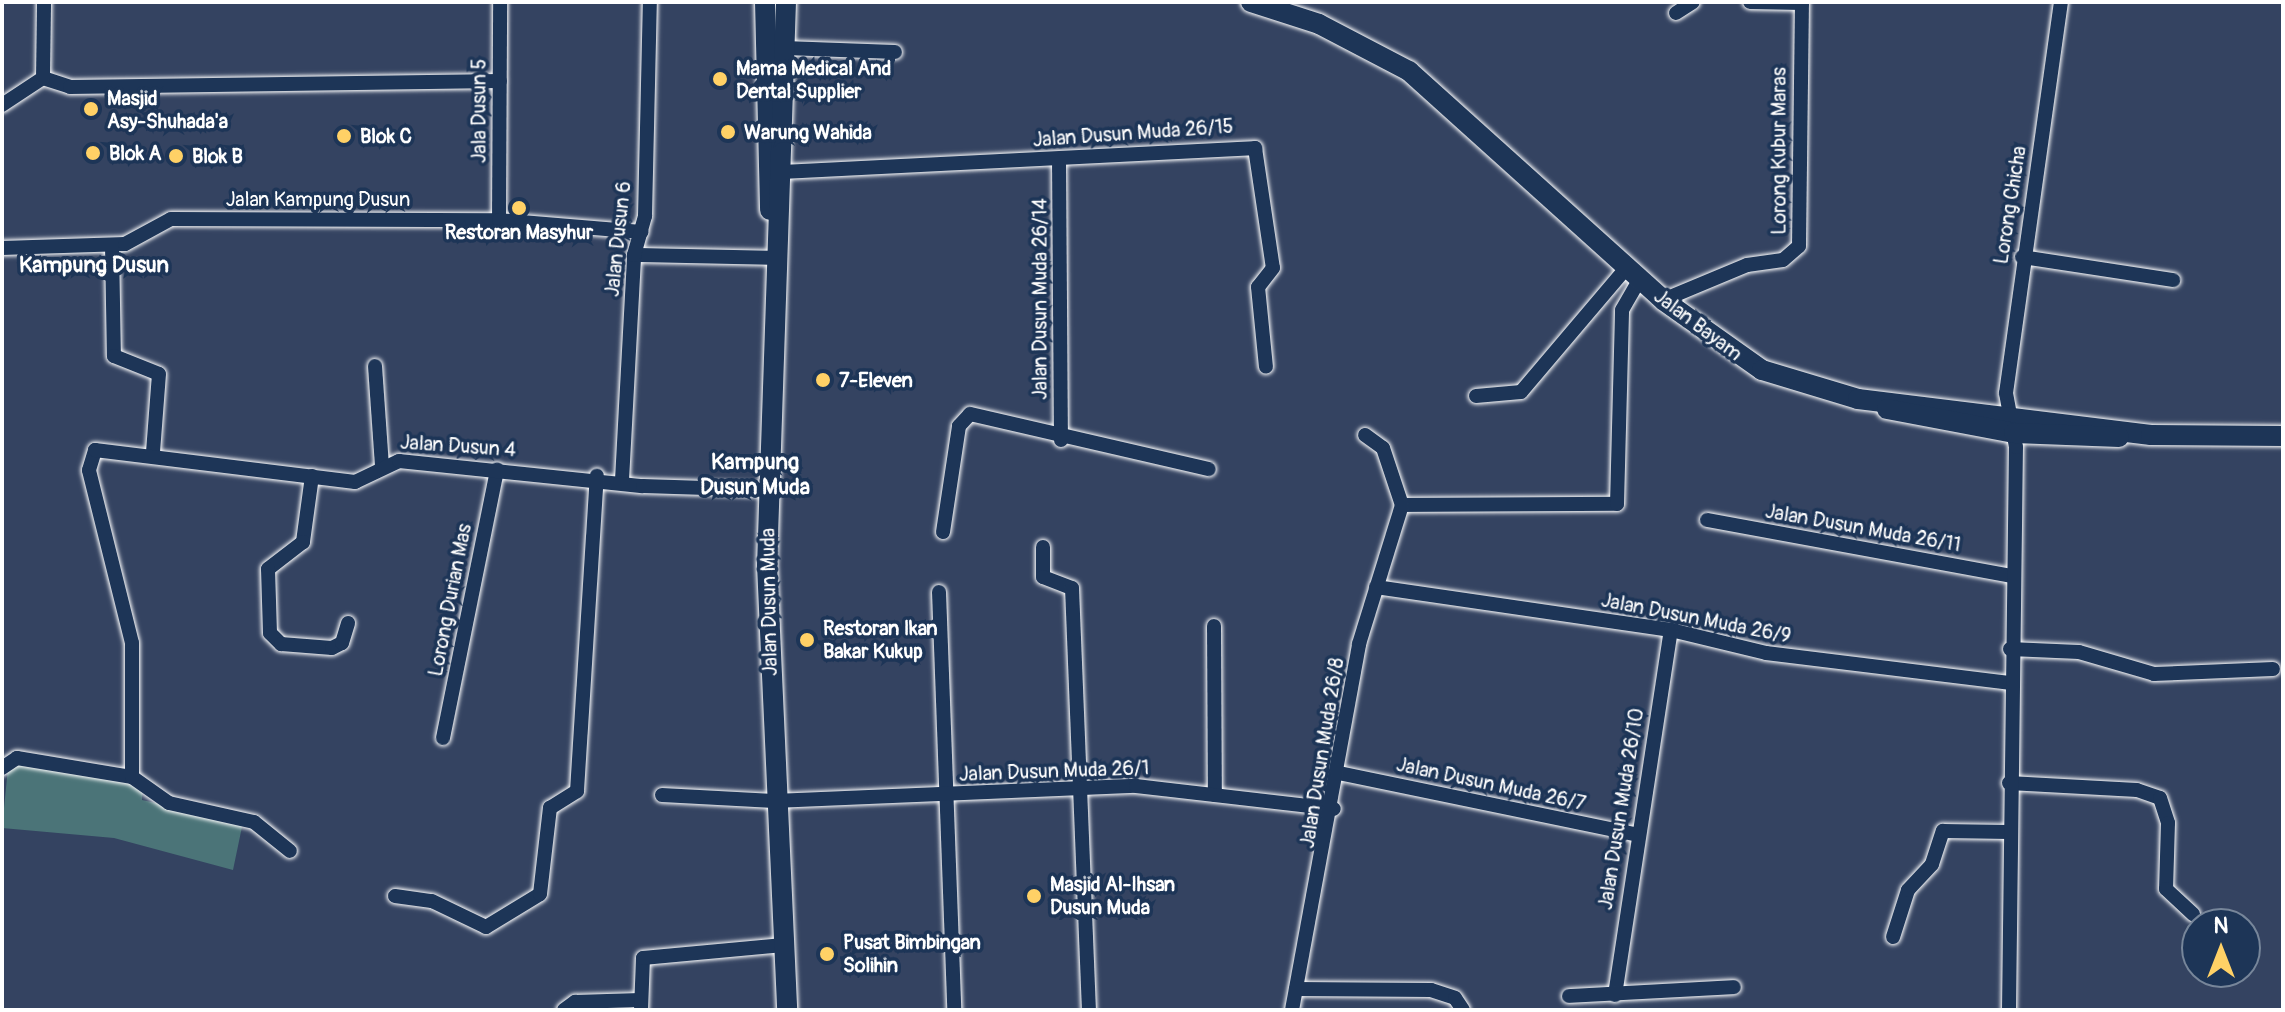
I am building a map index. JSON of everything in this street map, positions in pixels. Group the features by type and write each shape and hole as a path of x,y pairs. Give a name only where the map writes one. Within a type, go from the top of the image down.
{"main road":[{"path":"754,2 779,38"},
{"path":"765,2 779,38"},
{"path":"774,258 779,38 788,2"},
{"name":"Jalan Bayam","path":"1251,2 1279,6 1367,45 1409,71 1663,300 1762,370 1858,399 2090,440 2151,435 2283,436"},
{"name":"Jalan Dusun Muda","path":"779,38 784,172 774,258 768,490 774,801 787,1010"}],"street":[{"path":"43,78 44,2"},
{"name":"Jala Dusun 5","path":"499,220 500,2"},
{"name":"Jalan Dusun 6","path":"622,480 634,255 641,232 650,2"},
{"path":"1676,13 1693,2"},
{"path":"1750,2 1802,2"},
{"name":"Lorong Kubur Maras","path":"1663,300 1747,265 1789,258 1799,246 1802,2"},
{"name":"Lorong Chicha","path":"2009,1010 2011,424 2022,257 2061,2"},
{"path":"779,38 895,52"},
{"path":"43,78 70,87 500,81"},
{"path":"2,105 43,78"},
{"name":"Jalan Dusun Muda 26/15","path":"784,172 1059,159 1241,145 1260,153 1273,268 1258,287 1266,367"},
{"name":"Jalan Dusun Muda 26/14","path":"1059,159 1061,440"},
{"name":"Jalan Kampung Dusun","path":"2,248 112,246 171,219 499,220 641,232"},
{"path":"112,246 114,356 159,374 153,452"},
{"path":"634,255 774,258"},
{"path":"2022,257 2173,280"},
{"path":"1476,396 1521,392 1634,273"},
{"path":"1365,435 1383,448 1402,505 1617,504 1622,310 1634,273"},
{"path":"375,366 382,466"},
{"path":"943,532 963,419 989,414 1018,431 1209,469"},
{"name":"Jalan Dusun 4","path":"132,777 132,643 88,463 102,447 355,482 382,466 497,469 768,490"},
{"name":"Lorong Durian Mas","path":"443,738 497,469"},
{"path":"312,476 303,542 268,569 271,637 336,647 348,623"},
{"path":"395,896 432,901 486,927 540,894 550,808 577,791 597,476"},
{"name":"Jalan Dusun Muda 26/8","path":"1292,1010 1376,587 1402,505"},
{"name":"Jalan Dusun Muda 26/11","path":"1707,520 2011,576"},
{"path":"1043,547 1043,577 1072,588 1089,1010"},
{"name":"Jalan Dusun Muda 26/9","path":"1376,587 1671,630 1766,653 2009,683"},
{"path":"939,592 954,1010"},
{"path":"1214,626 1215,795"},
{"name":"Jalan Dusun Muda 26/10","path":"1615,995 1634,834 1671,630"},
{"path":"2010,649 2079,652 2154,674 2273,669"},
{"path":"2,768 17,758 132,777 169,803 254,822 290,851"},
{"name":"Jalan Dusun Muda 26/7","path":"1339,773 1634,834"},
{"path":"2009,783 2160,798 2168,823 2166,889 2187,908"},
{"name":"Jalan Dusun Muda 26/1","path":"662,795 774,801 1080,789 1215,795 1334,809"},
{"path":"1893,937 1908,890 1932,864 1943,831 2009,832"},
{"path":"564,1010 575,1002 640,1005 643,958 783,945"},
{"path":"1569,996 1734,987"},
{"path":"1296,989 1431,990 1455,998 1463,1010"}],"green space":[{"path":"21,764 143,784 142,800 243,822 233,870 114,838 2,828 8,768"}],"place":[{"name":"Mama Medical And Dental Supplier","path":"720,79"},
{"name":"Masjid Asy-Shuhada'a","path":"91,109"},
{"name":"Warung Wahida","path":"728,132"},
{"name":"Blok C","path":"344,136"},
{"name":"Blok A","path":"93,153"},
{"name":"Blok B","path":"176,156"},
{"name":"Restoran Masyhur","path":"519,208"},
{"name":"7-Eleven","path":"823,380"},
{"name":"Restoran Ikan Bakar Kukup","path":"807,640"},
{"name":"Masjid Al-Ihsan Dusun Muda","path":"1034,896"},
{"name":"Pusat Bimbingan Solihin","path":"827,954"}],"district":[{"name":"Kampung Dusun","path":"94,266"},
{"name":"Kampung Dusun Muda","path":"755,474"}]}
